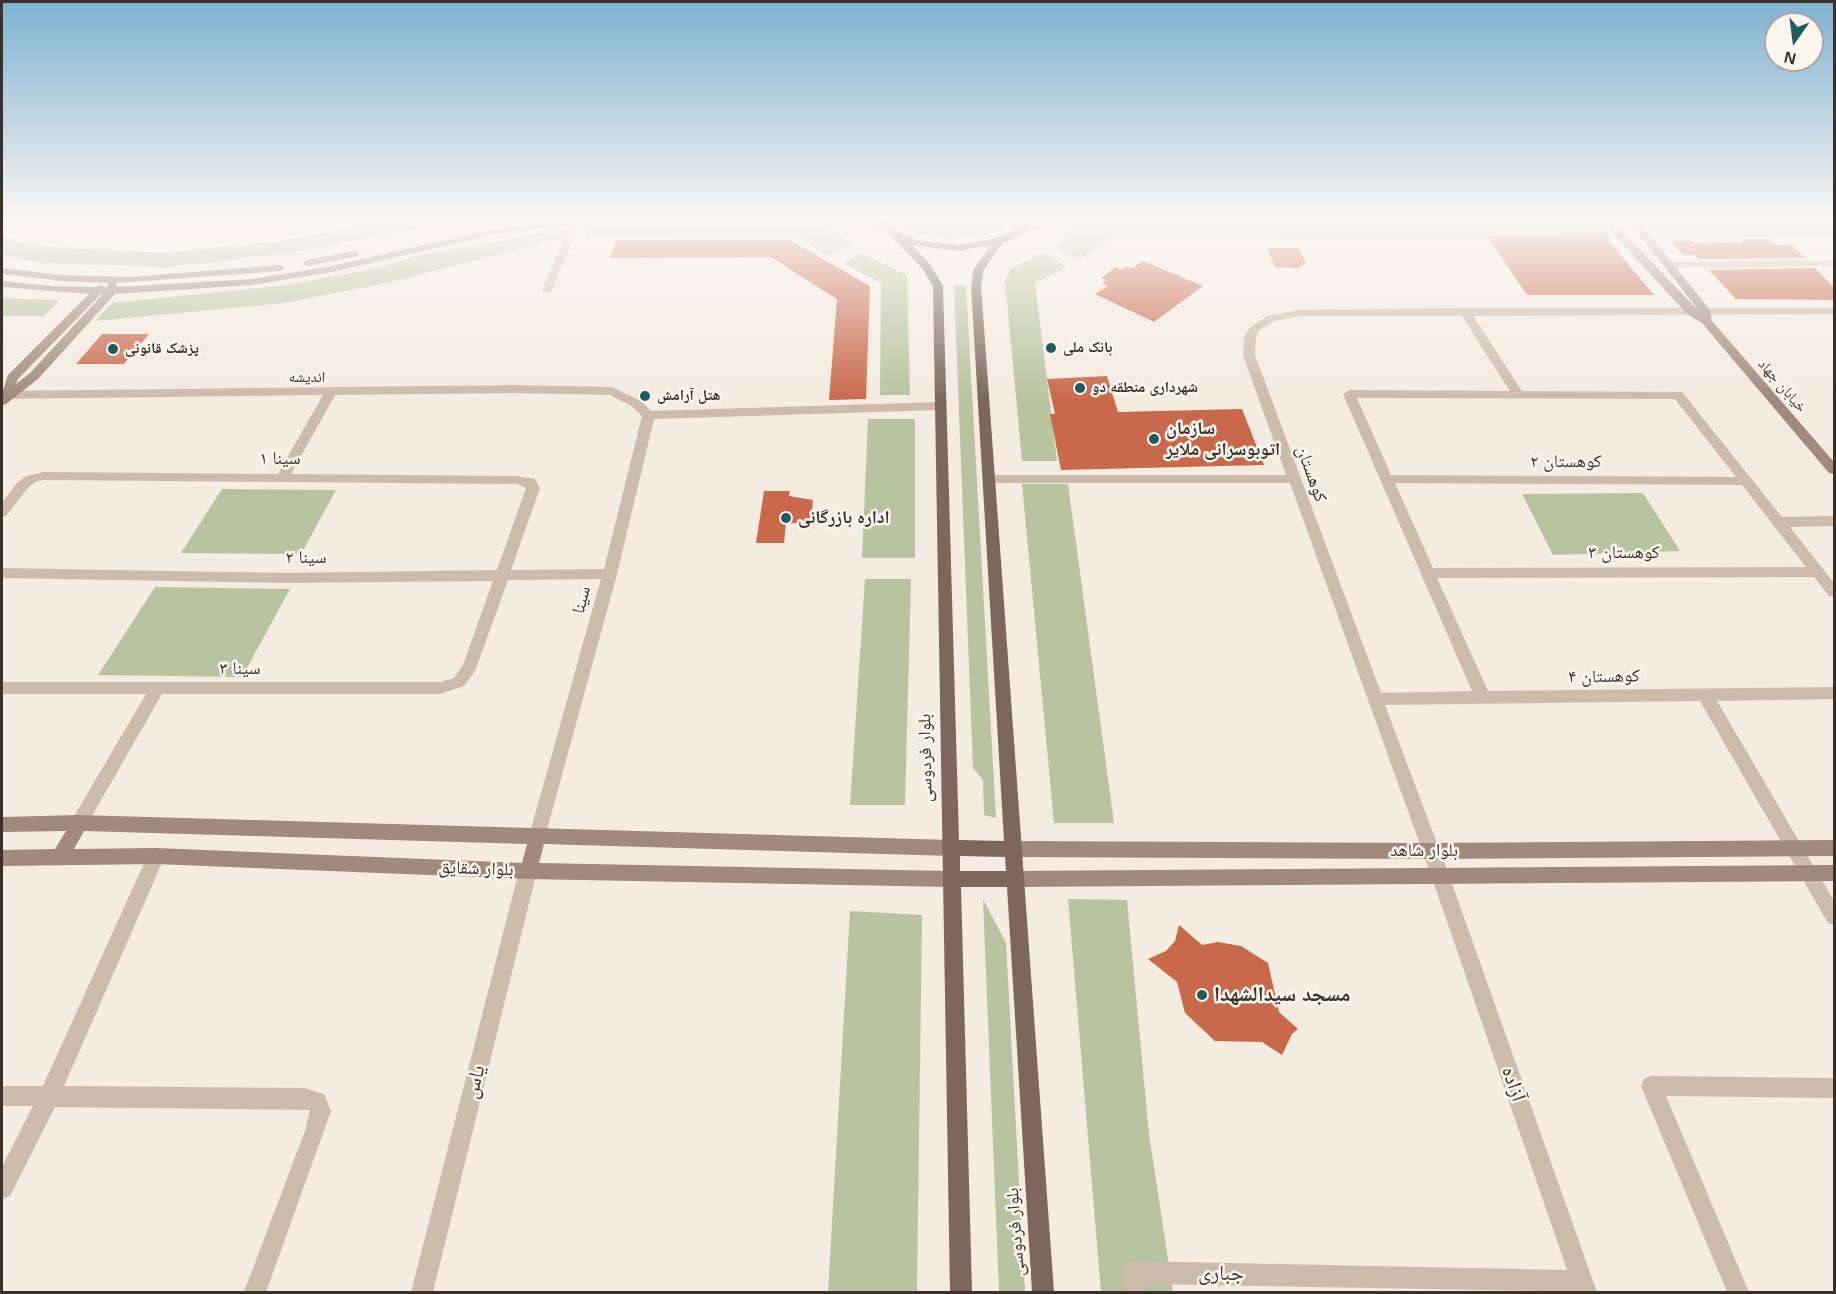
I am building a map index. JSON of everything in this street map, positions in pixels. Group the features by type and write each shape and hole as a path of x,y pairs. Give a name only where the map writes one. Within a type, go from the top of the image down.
{"main road":[{"path":"71,279 112,286 213,286 268,279"},
{"path":"2,284 96,291 112,286 169,279"},
{"name":"بلوار فردوسی","path":"934,279 938,286 961,1293"},
{"name":"بلوار فردوسی","path":"977,279 1043,1293"},
{"name":"خیابان جهاد","path":"1661,279 1691,312 1706,316"},
{"name":"خیابان جهاد","path":"1680,279 1706,316 1834,470"},
{"path":"3,397 34,376 112,286"},
{"path":"3,397 12,378 96,291"},
{"path":"60,857 79,823"},
{"name":"بلوار شقایق","path":"2,824 79,823 951,848"},
{"path":"528,871 538,836"},
{"path":"951,848 1014,849"},
{"name":"بلوار شاهد","path":"1014,849 1430,851 1834,848"},
{"name":"بلوار شقایق","path":"2,858 156,856 528,871 951,879"},
{"name":"بلوار شاهد","path":"1015,879 1834,873"},
{"path":"951,879 1015,879"}],"street":[{"path":"547,290 551,279"},
{"path":"1464,311 1519,395"},
{"path":"1706,316 1834,311"},
{"name":"کوهستان","path":"1440,875 1249,355 1250,337 1255,328 1272,318 1298,313 1691,312"},
{"name":"اندیشه","path":"3,397 515,389 612,391 637,404 648,414"},
{"path":"284,477 331,392"},
{"path":"1484,698 1349,394 1678,395 1834,592"},
{"path":"648,414 941,406"},
{"name":"سینا","path":"538,836 610,574 648,414"},
{"name":"سینا ۱","path":"2,512 31,479 44,476 284,477 530,482 533,488 502,576"},
{"path":"989,479 1294,479"},
{"name":"کوهستان ۲","path":"1386,479 1746,481"},
{"path":"1779,522 1834,521"},
{"name":"کوهستان ۳","path":"1428,573 1819,572"},
{"name":"سینا ۲","path":"2,573 286,578 610,574"},
{"name":"سینا ۳","path":"2,688 440,688 459,682 470,667 502,576"},
{"path":"79,823 158,688"},
{"name":"کوهستان ۴","path":"1374,699 1834,693"},
{"path":"1705,695 1834,916"},
{"path":"2,1188 49,1096 156,856"},
{"name":"یاس","path":"422,1293 528,871"},
{"name":"آزاده","path":"1440,875 1585,1287"},
{"path":"1738,1293 1651,1086 1834,1088"},
{"path":"2,1096 304,1098 317,1101 321,1111 255,1293"},
{"name":"جباری","path":"1135,1293 1132,1272 1585,1287"}],"green space":[{"path":"317,279 401,279 284,303 95,321 112,303 287,285"},
{"path":"874,279 907,279 910,395 880,395 881,283"},
{"path":"1042,279 1035,283 1057,461 1022,461 1005,280"},
{"path":"954,285 966,286 996,818 984,815 983,780 973,768"},
{"path":"2,297 60,300 44,316 2,316"},
{"path":"868,419 915,419 915,558 862,558"},
{"path":"1022,484 1068,484 1114,823 1054,823"},
{"path":"222,489 336,490 301,554 181,553"},
{"path":"1643,493 1680,551 1553,555 1522,494"},
{"path":"865,579 911,579 905,805 850,805"},
{"path":"155,587 290,589 242,677 98,675"},
{"path":"983,899 1006,943 1025,1292 999,1292"},
{"path":"1068,899 1127,900 1149,1134 1173,1292 1101,1292"},
{"path":"850,911 922,915 917,1292 828,1292"}],"building":[{"path":"806,279 858,279 870,286 866,399 829,400 837,299"},
{"path":"1187,279 1203,286 1154,322 1095,294 1108,286 1102,284 1106,280"},
{"path":"1516,279 1641,279 1654,295 1527,295"},
{"path":"1718,279 1826,279 1834,287 1834,300 1736,299"},
{"name":"پزشک قانونی","path":"102,334 149,334 124,364 76,364"},
{"name":"سازمان اتوبوسرانی ملایر","path":"1107,376 1118,412 1242,409 1264,465 1061,470 1050,414 1055,414 1047,379"},
{"name":"اداره بازرگانی","path":"764,491 790,491 789,496 813,500 811,521 786,524 784,543 756,543"},
{"path":"1179,925 1202,945 1218,942 1241,946 1268,963 1279,1012 1298,1029 1292,1034 1282,1055 1262,1042 1215,1041 1185,1013 1177,982 1148,959 1166,951 1175,941"}],"place":[{"name":"بانک ملی","path":"1051,348"},
{"name":"پزشک قانونی","path":"113,349"},
{"name":"شهرداری منطقه دو","path":"1080,388"},
{"name":"هتل آرامش","path":"645,396"},
{"name":"سازمان اتوبوسرانی ملایر","path":"1154,439"},
{"name":"اداره بازرگانی","path":"786,518"},
{"name":"مسجد سیدالشهدا","path":"1202,995"}]}
